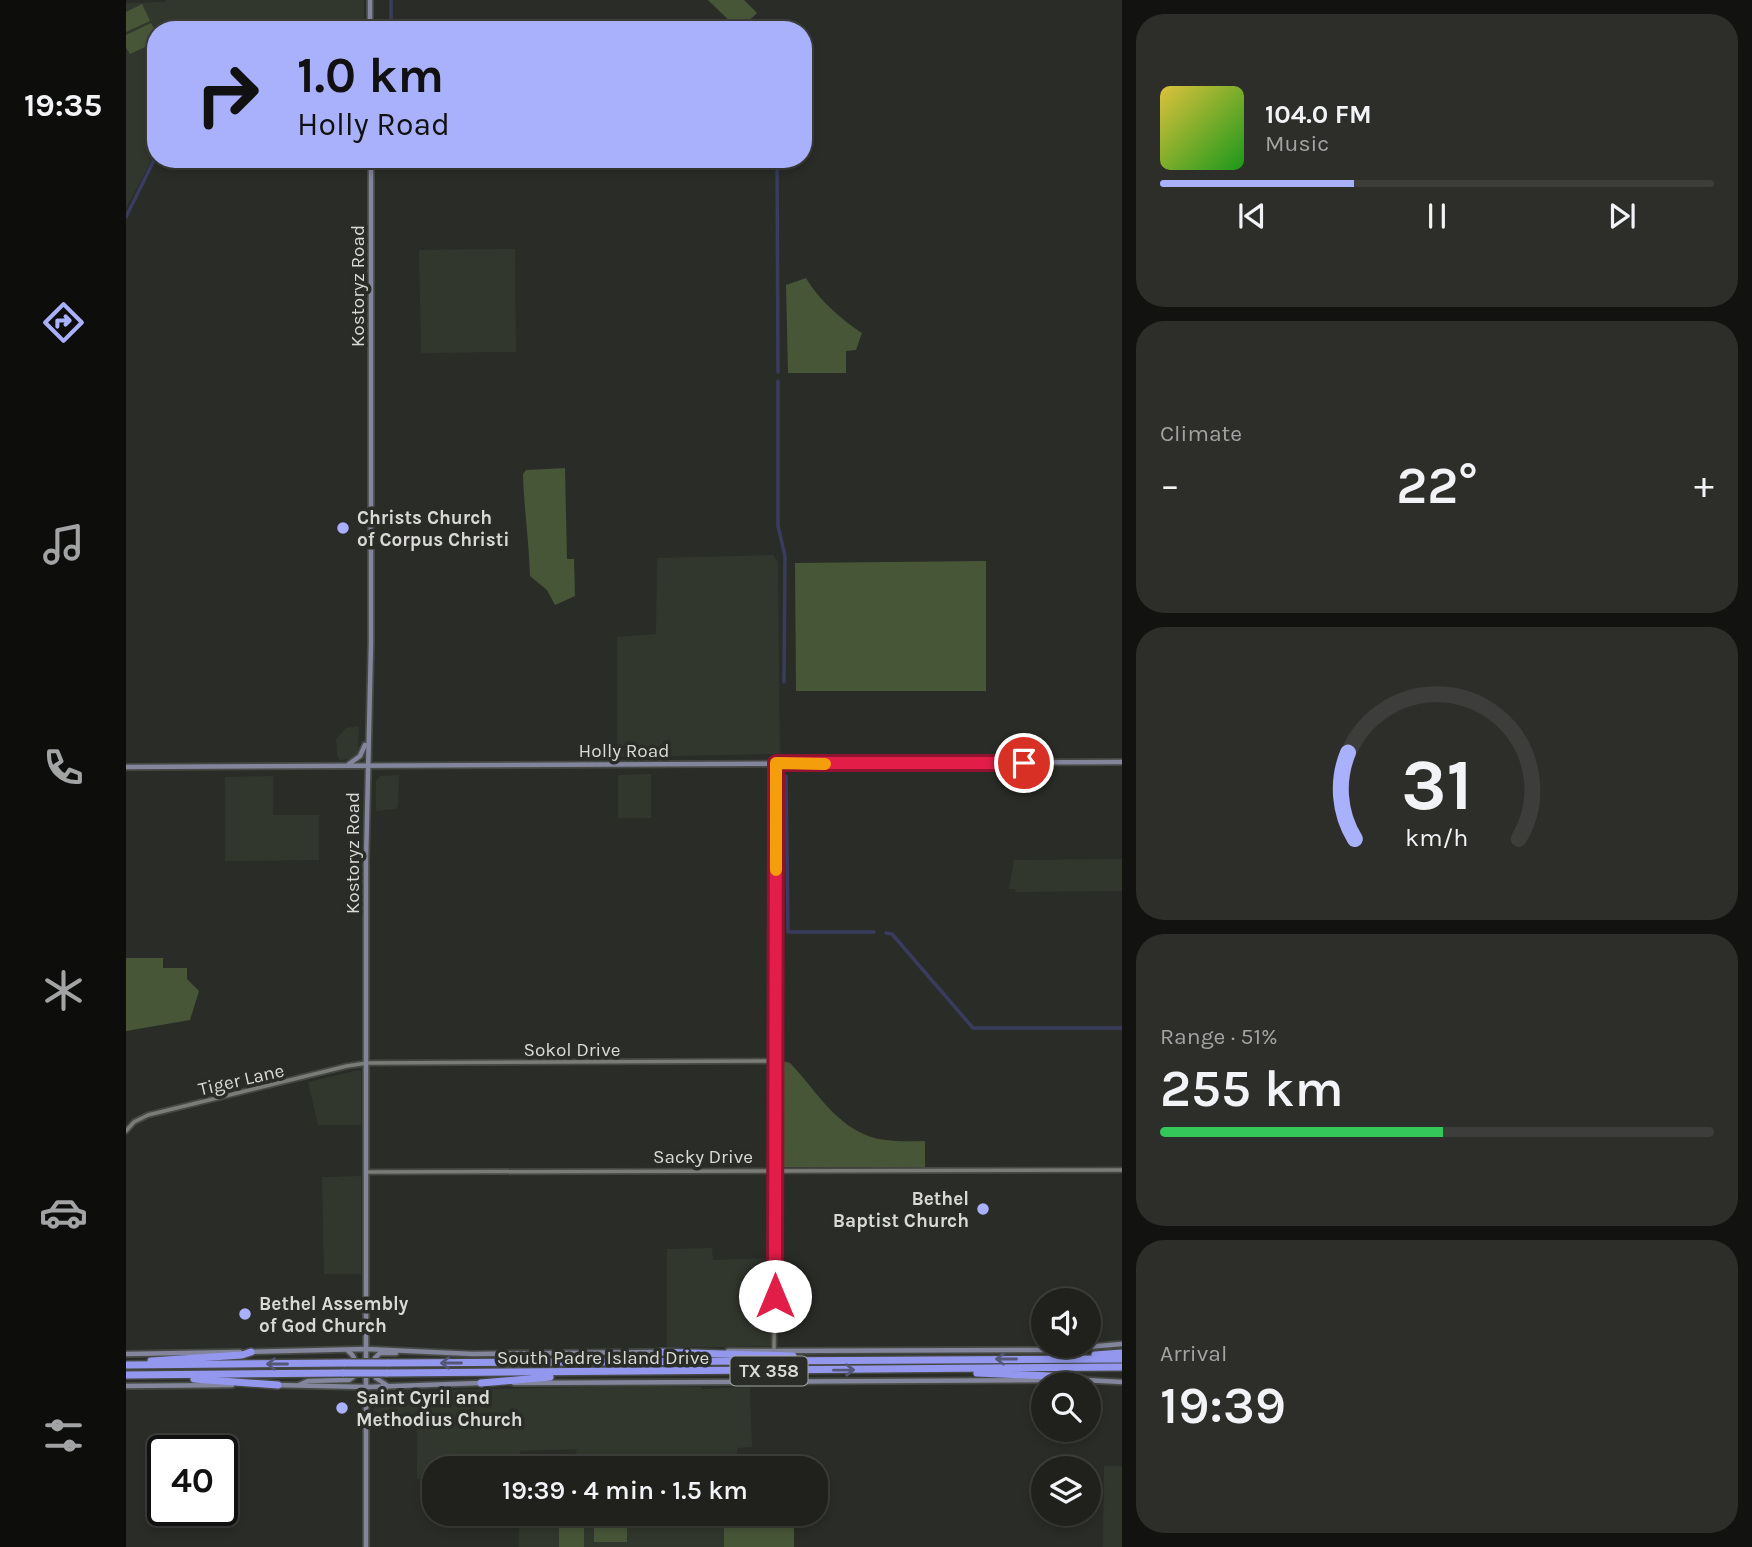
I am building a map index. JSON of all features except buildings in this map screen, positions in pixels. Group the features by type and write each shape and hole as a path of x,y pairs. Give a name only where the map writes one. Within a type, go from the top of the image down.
{"highway":[{"path":"126,1364 242,1355 251,1352"},
{"path":"658,1352 776,1355 810,1360"},
{"path":"1074,1359 1085,1355 1122,1353"},
{"name":"South Padre Island Drive","path":"126,1364 1122,1359"},
{"name":"South Padre Island Drive","path":"126,1375 1122,1369"},
{"path":"910,1370 1031,1375"},
{"path":"481,1384 628,1373"},
{"path":"145,1375 278,1385"}],"main road":[{"path":"370,0 370,21"},
{"name":"Kostoryz Road","path":"366,1547 371,168"},
{"path":"347,766 360,756 367,741"},
{"name":"Holly Road","path":"126,767 1122,762"},
{"path":"126,1354 346,1349 473,1354 1051,1350 1122,1344"},
{"path":"299,1386 308,1381 349,1380 353,1377 355,1360 353,1354 346,1349"},
{"path":"390,1386 376,1378 375,1358 380,1353 428,1351"},
{"path":"126,1385 367,1387 1031,1380"},
{"path":"1101,1381 1122,1382"},
{"path":"367,1403 390,1386"}],"street":[{"path":"774,1350 776,763"},
{"name":"Sokol Drive","path":"367,1063 777,1061"},
{"name":"Tiger Lane","path":"126,1131 148,1115 367,1063"},
{"name":"Sacky Drive","path":"367,1172 1122,1170"}],"shaded area":[{"path":"364,0 364,21 147,21 147,168 126,208 126,3"},
{"path":"515,249 516,352 421,353 419,250"},
{"path":"773,555 778,562 780,754 617,757 617,637 656,634 657,558"},
{"path":"359,726 358,754 339,760 336,739 346,728"},
{"path":"651,774 651,818 618,818 618,775"},
{"path":"399,775 398,806 395,809 376,811 376,781 380,776"},
{"path":"273,776 273,815 319,815 319,860 225,861 225,777"},
{"path":"1122,859 1122,891 1016,892 1015,889 1009,889 1014,860"},
{"path":"359,1070 361,1125 318,1125 308,1082"},
{"path":"361,1176 361,1274 324,1274 322,1177"},
{"path":"712,1248 713,1260 772,1258 771,1346 667,1348 667,1249"},
{"path":"648,1386 702,1389 750,1387 752,1447 737,1448 737,1456 575,1456 577,1449 520,1451 520,1456 422,1456 422,1479 417,1479 417,1427 373,1427 375,1400 397,1391"},
{"path":"1104,1466 1122,1466 1122,1547 1103,1547"},
{"path":"519,1526 724,1526 724,1547 519,1547"}],"green space":[{"path":"708,0 744,0 757,13 749,21 730,21"},
{"path":"142,4 150,21 126,32 126,12"},
{"path":"147,25 147,46 130,54 126,47 126,35"},
{"path":"806,278 831,308 862,333 856,350 846,351 846,373 788,373 786,285"},
{"path":"565,468 567,559 574,559 575,596 555,605 547,590 530,576 523,474 526,470"},
{"path":"986,561 986,691 796,691 795,563"},
{"path":"126,958 163,958 163,968 187,968 187,979 199,991 190,1020 126,1031"},
{"path":"782,1061 790,1063 832,1111 856,1130 886,1140 925,1141 925,1167 779,1167"},
{"path":"559,1526 584,1526 584,1547 559,1547"},
{"path":"594,1526 627,1526 627,1542 594,1542"},
{"path":"724,1526 794,1526 794,1547 724,1547"}],"waterway":[{"path":"391,0 391,21"},
{"path":"126,217 150,168"},
{"path":"777,168 778,372"},
{"path":"778,381 778,526 785,556 784,682"},
{"path":"786,776 788,932 874,932"},
{"path":"886,933 892,934 973,1028 1122,1028"}],"slow traffic":[{"path":"776,870 776,763 825,764"}],"place":[{"name":"Christs Church of Corpus Christi","path":"343,528"},
{"name":"Bethel Baptist Church","path":"983,1209"},
{"name":"Bethel Assembly of God Church","path":"245,1314"},
{"name":"Saint Cyril and Methodius Church","path":"342,1408"}],"route":[{"path":"775,1296 776,763 1024,763"}]}
